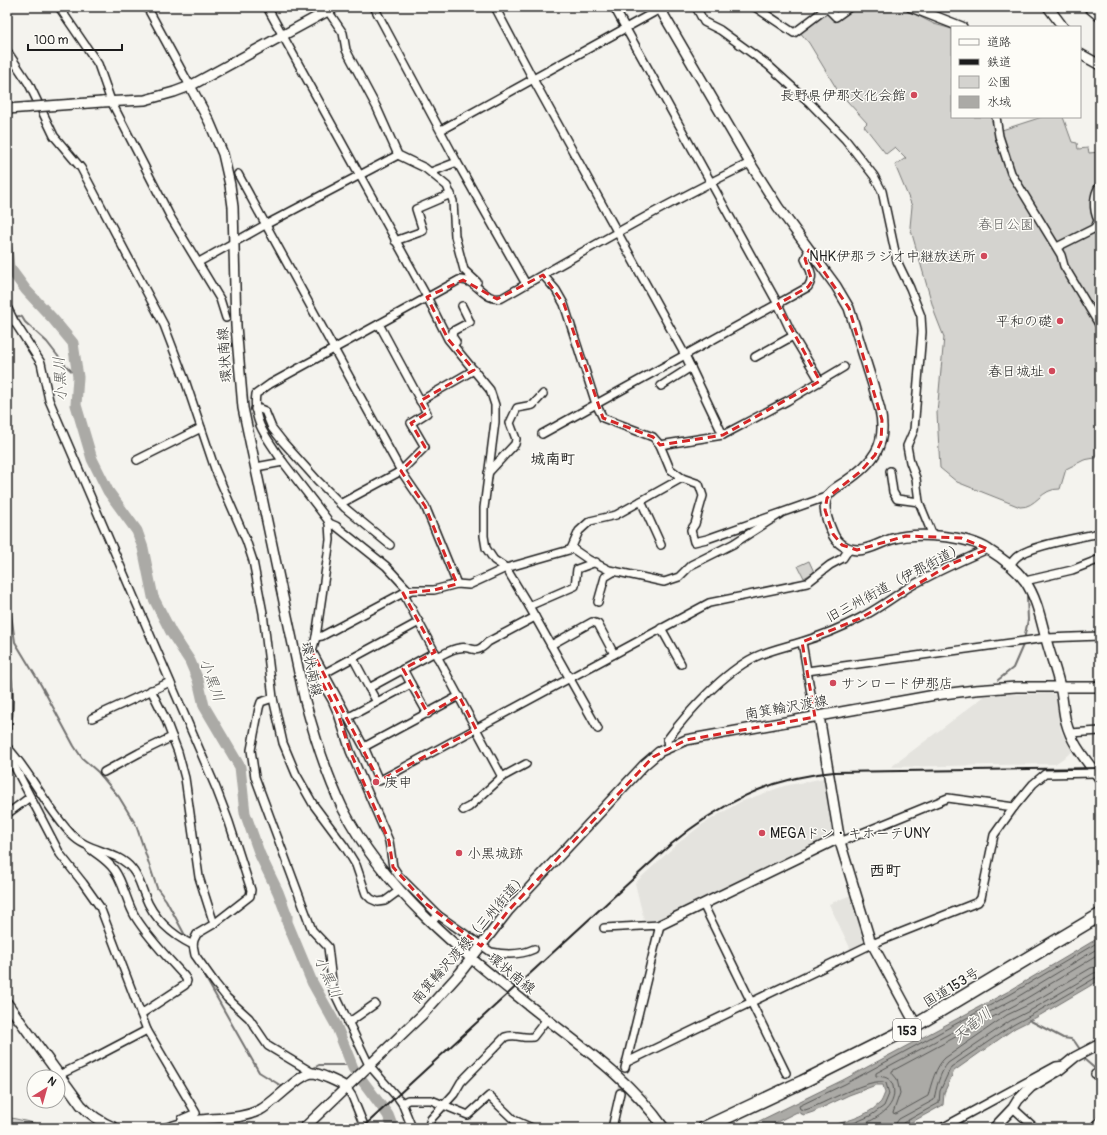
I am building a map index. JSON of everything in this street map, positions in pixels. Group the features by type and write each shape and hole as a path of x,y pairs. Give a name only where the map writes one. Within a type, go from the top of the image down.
{"highway":[{"name":"国道153号","path":"704,1128 802,1082 916,1025 1100,915"}],"street":[{"path":"59,7 98,64 107,102 171,218 220,299 226,318"},
{"path":"146,7 190,86"},
{"path":"266,7 427,297 448,338 490,390 495,405 495,422 484,508 484,536 486,548 494,560 506,568 551,644 598,729"},
{"path":"374,7 457,162 526,284"},
{"path":"495,7 685,355 723,435"},
{"path":"614,7 778,304 793,336 820,381"},
{"path":"696,7 704,22 720,30 768,65 823,117 845,139 874,176 882,191 897,261 921,316 922,324 914,430 907,446 910,462 916,478 919,502 933,536"},
{"path":"755,7 794,33 827,8 836,17 850,7"},
{"path":"911,7 959,26"},
{"path":"1048,7 1062,26"},
{"path":"1087,7 1100,18"},
{"path":"441,130 625,29 659,8 750,163 778,207 836,286 849,308 873,385 882,420 881,442 875,455 861,471 832,491 827,498 826,510 833,534 837,541 849,549 857,550 866,549 898,537 933,536 961,538 988,549 1010,566 1025,581 1033,596 1060,687 1066,722 1078,750 1098,776"},
{"path":"7,109 145,100 174,92 190,86 332,9 343,33 346,50 377,108 398,155 431,172 447,186 453,201 455,236 464,270 481,286 483,292"},
{"path":"7,51 29,84 54,136 81,168 164,325 185,380 215,469 246,540 253,561 263,613 273,698 283,743 296,774 313,804 345,847 356,865 366,894 371,899 378,902 385,901 400,890"},
{"path":"1081,55 1100,65"},
{"name":"環状南線","path":"190,86 209,121 223,154 230,185 234,243 236,326 243,408 305,701 318,749 343,808 354,828 379,866 431,924 471,959 590,1053 628,1086 641,1099 664,1128"},
{"path":"996,118 999,136 1011,173 1057,247 1064,266 1100,326"},
{"path":"198,262 398,155"},
{"path":"431,172 457,162"},
{"path":"534,949 525,953 501,954 491,952 438,915 399,876 393,867 389,841 350,751 332,700 315,671 312,662 312,651 316,636 330,540 329,523 283,462 261,429 257,420 255,409 256,394 262,388 458,280 468,281 492,298 502,298 618,232 710,182 750,163"},
{"path":"238,174 401,471 425,506 457,584"},
{"path":"1057,247 1093,229 1096,226 1098,220 1094,213 1094,201 1097,188 1100,185"},
{"path":"395,241 423,231 416,209 451,194"},
{"path":"542,434 808,287 812,281 812,276 805,259 809,250"},
{"path":"543,274 556,290 564,304 596,404 603,418 653,437 660,445 670,469 682,478 699,484 703,496 695,524 691,530 694,542 707,539 823,498 827,498"},
{"path":"462,306 470,322 453,331 452,336 469,359 468,362"},
{"path":"7,307 41,364 51,407 229,822 251,890 250,896 214,924 197,934 193,945 195,955 215,983 249,1018 268,1046 313,1073 348,1086 365,1128"},
{"path":"340,504 401,471 425,447 411,423 427,413 379,324"},
{"path":"755,357 793,336"},
{"path":"661,386 691,367"},
{"path":"660,445 723,435 787,401 844,367"},
{"path":"420,401 474,370"},
{"path":"488,474 515,444 516,439 510,423 517,408 533,405 543,394"},
{"path":"255,409 265,411 268,421 283,442 340,504 390,545"},
{"path":"137,460 201,428"},
{"path":"256,467 283,462"},
{"path":"890,471 893,492 897,499 919,502"},
{"path":"571,549 579,531 590,521 616,515 682,478"},
{"path":"640,501 661,545"},
{"path":"316,636 322,636 406,592 434,590 457,584 469,585 506,568 571,549 609,570 664,582 679,577 691,565 733,544 780,514"},
{"path":"329,523 336,526 386,566 406,592 436,655 502,777"},
{"path":"1010,566 1018,556 1028,551 1100,533"},
{"path":"312,651 364,747 379,781 709,603 807,583 843,558 849,549"},
{"name":"旧三州街道（伊那街道）","path":"668,747 667,740 680,723 730,673 743,664 778,648 802,642 861,618 951,564 988,549"},
{"path":"1025,581 1072,570 1100,560"},
{"path":"529,606 575,586 577,569 596,562"},
{"path":"598,602 605,577 615,571"},
{"path":"369,688 403,669 436,655 463,647 477,650 483,648 488,642 535,617"},
{"path":"325,673 419,622"},
{"path":"551,644 592,622 598,624 614,654"},
{"path":"661,628 681,664"},
{"path":"807,671 1046,638 1100,636"},
{"path":"802,642 840,840 872,944 916,1025"},
{"path":"353,658 377,702"},
{"path":"403,669 428,714"},
{"path":"7,677 10,692 10,707 7,729"},
{"path":"92,718 170,682"},
{"path":"349,718 411,684"},
{"name":"南箕輪沢渡線","path":"668,747 686,740 921,698 975,690 1023,686 1100,687"},
{"path":"150,690 165,718 185,778 199,877 214,924"},
{"path":"364,747 459,696"},
{"path":"273,698 261,702 259,708 251,750 255,778 312,930 328,947 333,990 368,1066 398,1099 412,1128"},
{"path":"1070,733 1100,731"},
{"path":"104,772 172,736"},
{"path":"7,747 18,759 51,810 72,836 111,866 117,875 128,904 136,918 151,939 185,977 187,981 185,985 141,1014"},
{"name":"南箕輪沢渡線（三州街道）","path":"304,1128 423,1014 451,984 508,911 653,756 668,747"},
{"path":"7,752 60,854 100,906 147,1030 196,1113 182,1119 183,1124"},
{"path":"463,810 469,807 502,777 526,764"},
{"path":"660,925 626,1065 872,944 978,902 981,898 994,835 1032,784 1045,774 1098,776"},
{"path":"7,814 30,797"},
{"path":"604,928 660,925 840,840 948,798 1014,807"},
{"path":"85,845 122,860 132,868 139,879 153,913 163,924 184,941 193,945"},
{"path":"703,904 786,1073"},
{"path":"431,924 438,915"},
{"path":"7,1002 55,1069"},
{"path":"348,1023 375,1004"},
{"path":"428,1128 431,1119 454,1094 461,1082 505,1036 513,1034 525,1038 533,1037 547,1019"},
{"path":"66,1072 147,1030"},
{"path":"994,1128 1013,1108 1018,1100 1031,1088 1075,1057 1100,1044"},
{"path":"942,1128 1056,1066 1065,1065"},
{"path":"167,1128 198,1120 235,1118 253,1113 269,1104 305,1075 313,1073"},
{"path":"66,1085 81,1106 90,1115 100,1122 115,1128"},
{"path":"612,1128 620,1093"},
{"path":"398,1099 431,1100 468,1115 489,1096 514,1120 532,1128"},
{"path":"1013,1108 1035,1128"},
{"path":"1094,1128 1100,1121"}],"highlighted area":[{"path":"809,250 849,308 882,420 881,442 875,455 861,471 827,498 825,510 833,534 842,545 857,550 906,536 961,538 988,549 951,564 861,618 802,642 815,717 686,740 653,757 508,911 481,946 425,903 393,867 389,841 350,751 338,714 312,662 312,651 379,781 476,729 459,696 428,714 403,669 435,652 403,593 434,590 457,584 425,506 401,471 425,447 411,423 427,413 420,401 474,370 448,339 427,297 463,280 497,299 543,275 564,304 603,418 653,437 660,445 723,435 820,381 778,304 808,287 812,281 805,259"}],"shaded area":[{"path":"1052,693 1056,696 1061,731 1072,752 1055,764 891,767 986,695"},
{"path":"824,778 834,832 832,836 658,923 645,924 635,883 677,844 703,824 740,802 784,786"},
{"path":"851,895 865,945 852,952 829,904"}],"green space":[{"name":"春日公園","path":"852,7 901,7 934,24 951,29 951,118 998,118 1002,130 1039,118 1063,118 1072,142 1077,143 1078,149 1088,148 1089,153 1100,152 1100,457 1084,460 1066,469 1060,489 1048,492 1026,506 1020,507 957,482 940,468 937,413 944,337 935,314 910,227 912,206 895,165 906,158 895,147 886,154 864,126 867,123 838,91 809,43 799,31 827,10 836,19"},
{"path":"809,561 814,572 804,578 798,566"},
{"path":"7,1117 56,1128 7,1128"}],"water":[{"name":"天竜川","path":"1100,937 1100,980 1037,1017 1015,1028 954,1071 944,1093 943,1105 901,1128 824,1128 853,1119 873,1109 881,1102 885,1093 883,1085 876,1085 849,1095 813,1112 804,1115 797,1112 765,1128 745,1128 843,1080 1009,991"}],"waterway":[{"name":"小黒川","path":"7,248 9,267 26,290 73,343 78,377 76,405 92,459 108,491 137,531 143,548 153,597 171,632 190,661 198,680 204,706 240,767 245,813 260,855 278,892 287,916 287,922 312,982 336,1025 353,1068 388,1115 393,1128"},
{"path":"15,317 22,317 25,322 47,342 64,364 78,377"},
{"path":"7,586 15,642 41,685 74,746 82,758 98,772 119,797 136,825 157,888 166,900 187,939"},
{"path":"1024,639 1028,620 1027,597"},
{"path":"998,680 1013,668 1023,645"},
{"path":"200,968 259,1072 283,1087"},
{"path":"1029,1020 1063,1038 1071,1039 1079,1048"},
{"path":"1085,1060 1100,1073"},
{"path":"312,1069 319,1065 352,1065"}],"tunnel":[{"path":"620,1093 625,1068"}],"railway":[{"path":"362,1128 670,845 707,817 746,795 788,780 834,772 1100,768"}],"place":[{"name":"長野県伊那文化会館","path":"914,95"},
{"name":"NHK伊那ラジオ中継放送所","path":"984,256"},
{"name":"平和の礎","path":"1060,321"},
{"name":"春日城址","path":"1052,371"},
{"name":"サンロード伊那店","path":"833,683"},
{"name":"庚申","path":"376,782"},
{"name":"MEGAドン・キホーテUNY","path":"762,833"},
{"name":"小黒城跡","path":"459,853"}],"district":[{"name":"城南町","path":"553,459"},
{"name":"西町","path":"885,870"}]}
